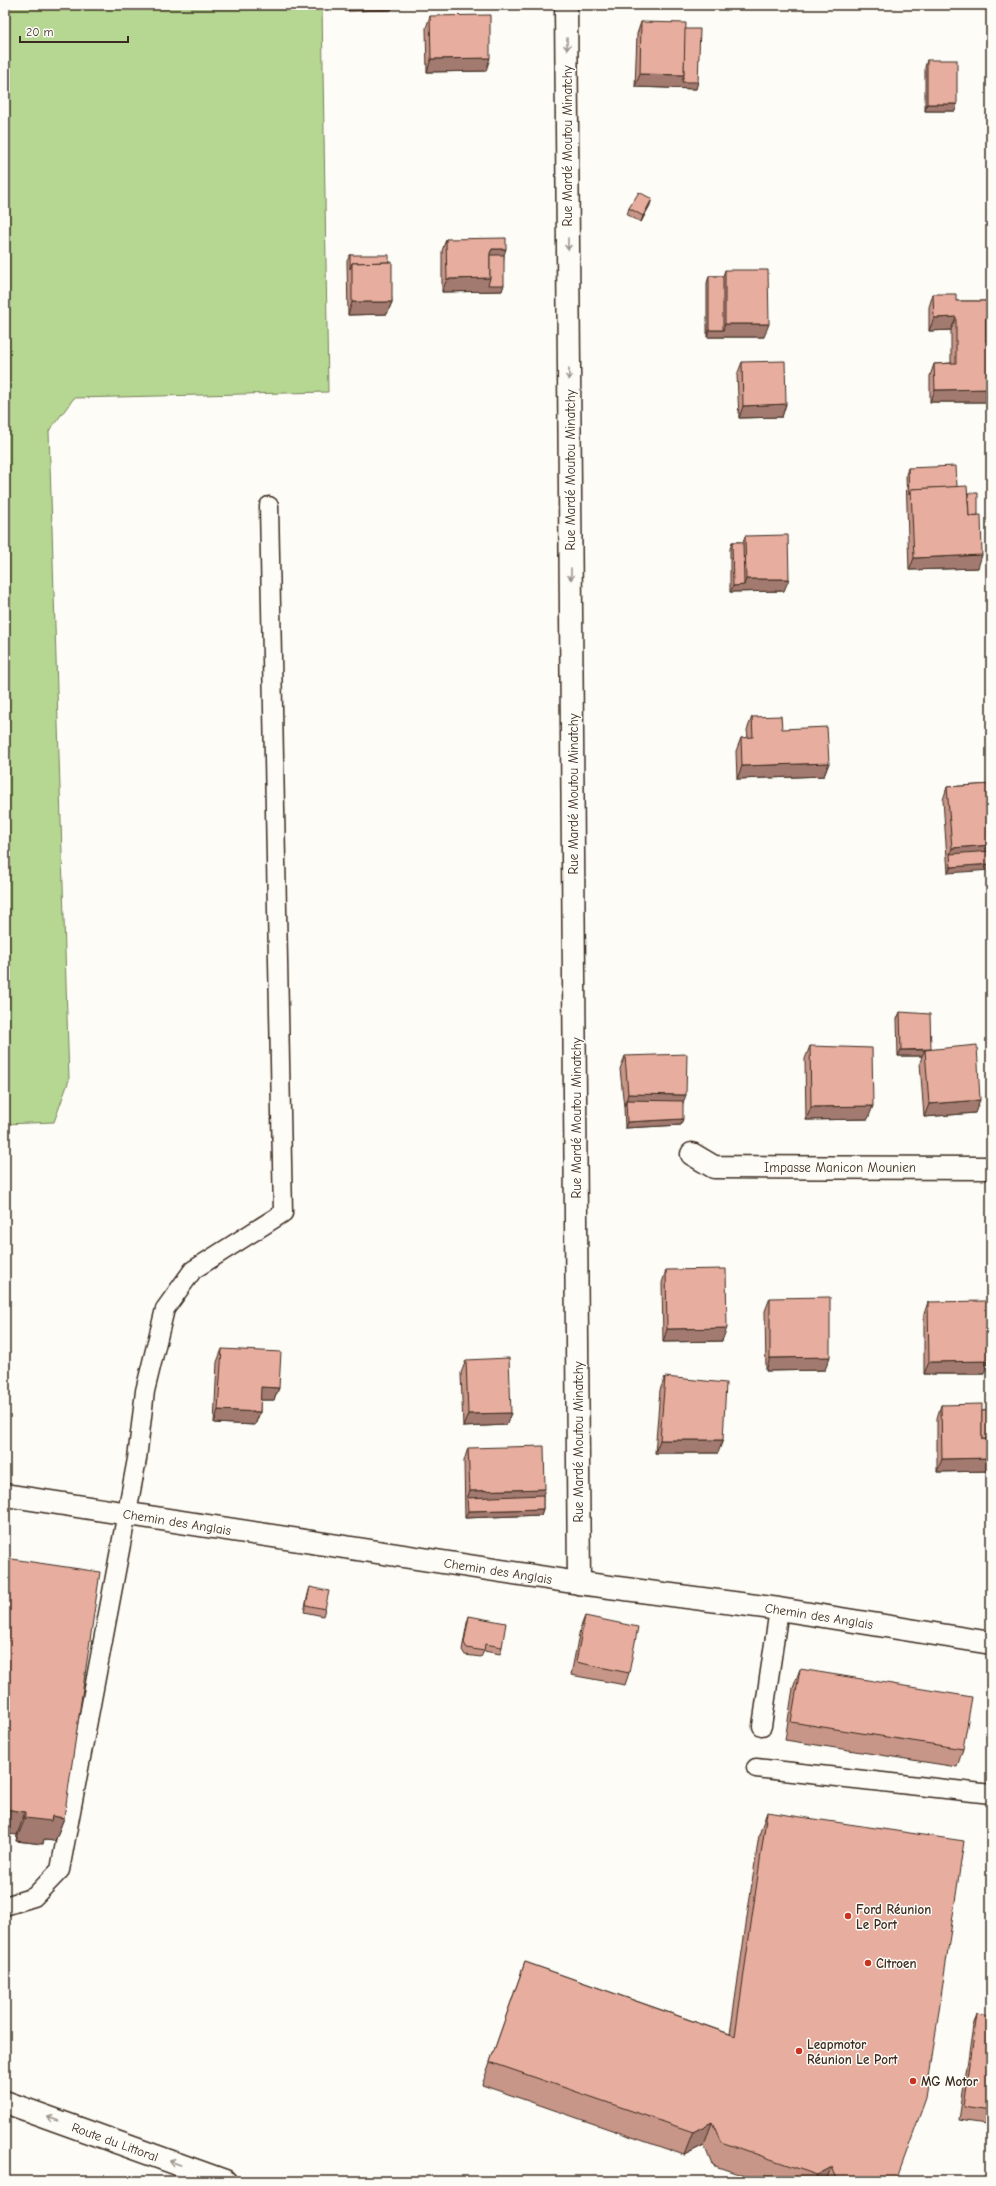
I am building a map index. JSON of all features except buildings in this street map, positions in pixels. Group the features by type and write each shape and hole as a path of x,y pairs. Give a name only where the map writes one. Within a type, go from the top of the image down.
{"main road":[{"name":"Rue Mardé Moutou Minatchy","path":"566,5 579,1583"},
{"name":"Impasse Manicon Mounien","path":"692,1154 714,1167 991,1168"},
{"name":"Chemin des Anglais","path":"5,1496 579,1583 779,1609 991,1643"},
{"name":"Route du Littoral","path":"5,2102 225,2181"}],"lane":[{"path":"5,1906 34,1897 60,1870 137,1459 145,1391 165,1309 193,1270 284,1213 269,506"},
{"path":"762,1726 779,1609"},
{"path":"756,1768 991,1794"}],"green space":[{"path":"5,5 322,5 328,392 74,398 49,431 69,1080 54,1122 5,1124"}],"place":[{"name":"Ford Réunion Le Port","path":"848,1916"},
{"name":"Citroen","path":"868,1963"},
{"name":"Leapmotor Réunion Le Port","path":"799,2051"},
{"name":"MG Motor","path":"913,2081"}]}
